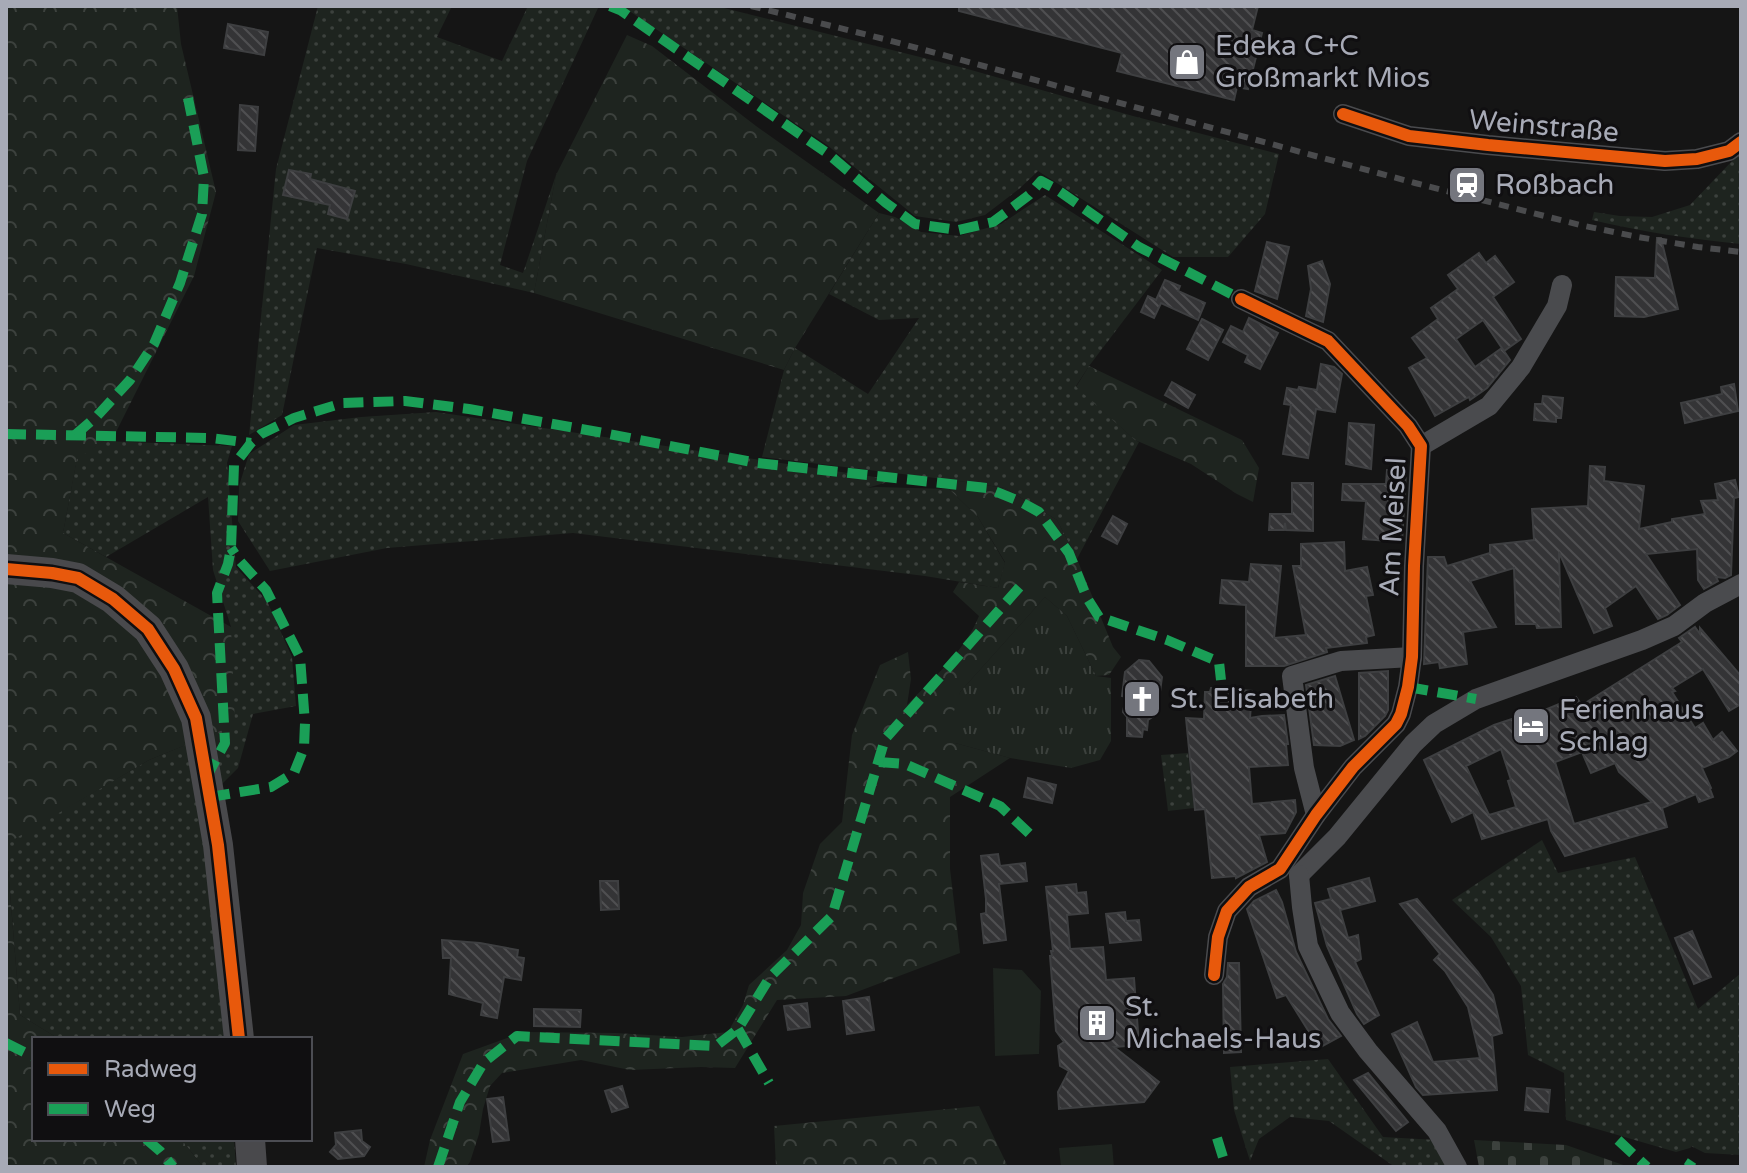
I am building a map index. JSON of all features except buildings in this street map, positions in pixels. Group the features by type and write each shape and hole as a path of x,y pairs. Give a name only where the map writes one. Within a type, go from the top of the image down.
{"street":[{"name":"Weinstraße","path":"1343,114 1409,136 1665,161 1697,159 1729,151 1741,142"},
{"name":"Am Meisel","path":"1421,446 1489,406 1521,367 1557,306 1562,285"},
{"name":"Am Meisel","path":"1241,299 1328,341 1408,426 1421,446 1412,657 1401,714 1396,724 1353,767 1316,815 1289,872"},
{"path":"6,569 78,578 113,599 148,629 174,669 196,718 218,845 239,1037"},
{"path":"1214,975 1218,937 1227,911 1249,887 1289,872 1337,837 1413,744 1434,724 1476,699 1674,626 1705,603 1741,584"},
{"path":"1316,815 1304,768 1292,676 1341,661 1412,657"},
{"path":"1289,872 1302,907 1308,946 1340,1013 1368,1051 1437,1131 1457,1167"},
{"path":"250,1141 252,1167"}],"green space":[{"path":"6,6 177,6 181,44 216,192 194,276 115,434 77,459 63,533 231,627 235,725 149,760 6,844"},
{"path":"318,6 452,6 437,37 502,61 528,6 598,8 527,161 500,265 523,273 556,175 534,293 406,264 317,248 282,415 249,435 276,169"},
{"path":"622,6 716,6 964,68 1279,154 1265,214 1228,257 1173,257 1038,171 985,215 956,222 915,216 827,145"},
{"path":"627,35 652,46 756,126 879,213 784,370 534,293 556,175"},
{"path":"1741,153 1741,244 1666,235 1592,220 1594,212 1652,217 1690,205"},
{"path":"1045,195 1162,270 1076,386 1139,442 1077,559 1057,520 1005,488 762,457 784,370 795,348 868,394 919,318 879,320 829,294 879,213 895,217 921,232 959,236 1001,224"},
{"path":"1089,366 1242,440 1259,468 1253,502 1191,464 1135,440 1076,387"},
{"path":"436,412 895,480 867,488 949,489 978,517 1005,563 998,588 925,576 573,533 387,548 270,571 238,521 239,486 249,454 294,425"},
{"path":"104,441 232,446 227,463 236,567 267,601 292,657 296,706 253,714 238,768 220,786 206,760 231,627 213,570 208,497 106,557 63,533 77,458"},
{"path":"952,480 1005,488 1057,520 1077,559 1113,647 1121,657 1109,675 1096,676 1067,616 1045,597 960,692 955,743 1010,758 950,797 950,869 960,953 846,996 777,1000 735,1068 630,1070 581,1060 502,1073 490,1086 479,1134 466,1167 424,1167 430,1140 463,1054 524,1032 682,1037 728,1032 743,1005 749,985 787,950 801,925 803,893 820,844 842,822 852,735 880,665 908,652 911,679 907,705 966,641 979,616 953,592 959,582 998,588 1005,562 978,517 949,489"},
{"path":"1045,597 1067,616 1096,676 1111,678 1111,741 1100,760 1071,768 1010,758 955,743 950,724 960,692"},
{"path":"200,739 224,1037 56,1037 20,1015 6,843 149,760"},
{"path":"1188,753 1194,808 1168,811 1161,755"},
{"path":"1542,840 1558,873 1635,857 1698,1009 1741,973 1741,1155 1705,1153 1691,1146 1676,1152 1566,1120 1564,1073 1528,1055 1521,986 1491,937 1452,900"},
{"path":"6,844 20,1015 56,1037 32,1037 32,1141 183,1141 203,1167 6,1167"},
{"path":"993,968 1022,970 1041,991 1039,1054 995,1056"},
{"path":"1328,1059 1383,1137 1437,1140 1451,1167 1395,1167 1329,1121 1290,1117 1259,1139 1250,1161 1234,1110 1230,1067"},
{"path":"979,1106 1008,1167 776,1167 774,1126"},
{"path":"1474,1140 1566,1145 1629,1167 1479,1167"},
{"path":"183,1141 234,1141 236,1167 203,1167"},
{"path":"1112,1144 1114,1167 1061,1167 1059,1148"}],"railway":[{"path":"751,6 1580,225 1741,252"}],"marked path":[{"path":"610,6 827,153 915,224 958,230 993,222 1029,195 1041,181 1139,247 1241,299"},
{"path":"75,435 130,380 154,344 180,283 202,214 204,177 188,98"},
{"path":"206,778 225,743 217,593 231,548 234,465 261,434 294,418 343,403 405,401 469,409 757,463 987,488 1039,512 1069,553 1087,598 1099,617 1219,662 1221,680"},
{"path":"6,434 211,438 251,443"},
{"path":"210,797 271,787 294,773 304,748 300,657 266,590 231,548"},
{"path":"438,1167 460,1102 484,1062 517,1036 716,1046 738,1029 770,977 832,916 885,739 1024,582"},
{"path":"1408,687 1476,699"},
{"path":"879,762 905,764 1000,806 1035,839"},
{"path":"738,1029 769,1083"},
{"path":"6,1043 32,1056"},
{"path":"1217,1138 1226,1167"},
{"path":"1618,1140 1647,1167"},
{"path":"148,1141 173,1167"},
{"path":"1688,1167 1692,1161"}],"cycle path":[{"path":"1343,114 1409,136 1665,161 1697,159 1729,151 1741,142"},
{"path":"1214,975 1218,937 1227,911 1249,887 1280,869 1353,767 1396,724 1401,714 1412,657 1421,446 1408,426 1328,341 1241,299"},
{"path":"6,569 78,578 113,599 148,629 174,669 196,718 218,845 239,1037"}],"place":[{"name":"Edeka C+C Großmarkt Mios","path":"1187,62"},
{"name":"Roßbach","path":"1467,185"},
{"name":"St. Elisabeth","path":"1142,699"},
{"name":"Ferienhaus Schlag","path":"1531,726"},
{"name":"St. Michaels-Haus","path":"1097,1023"}]}
